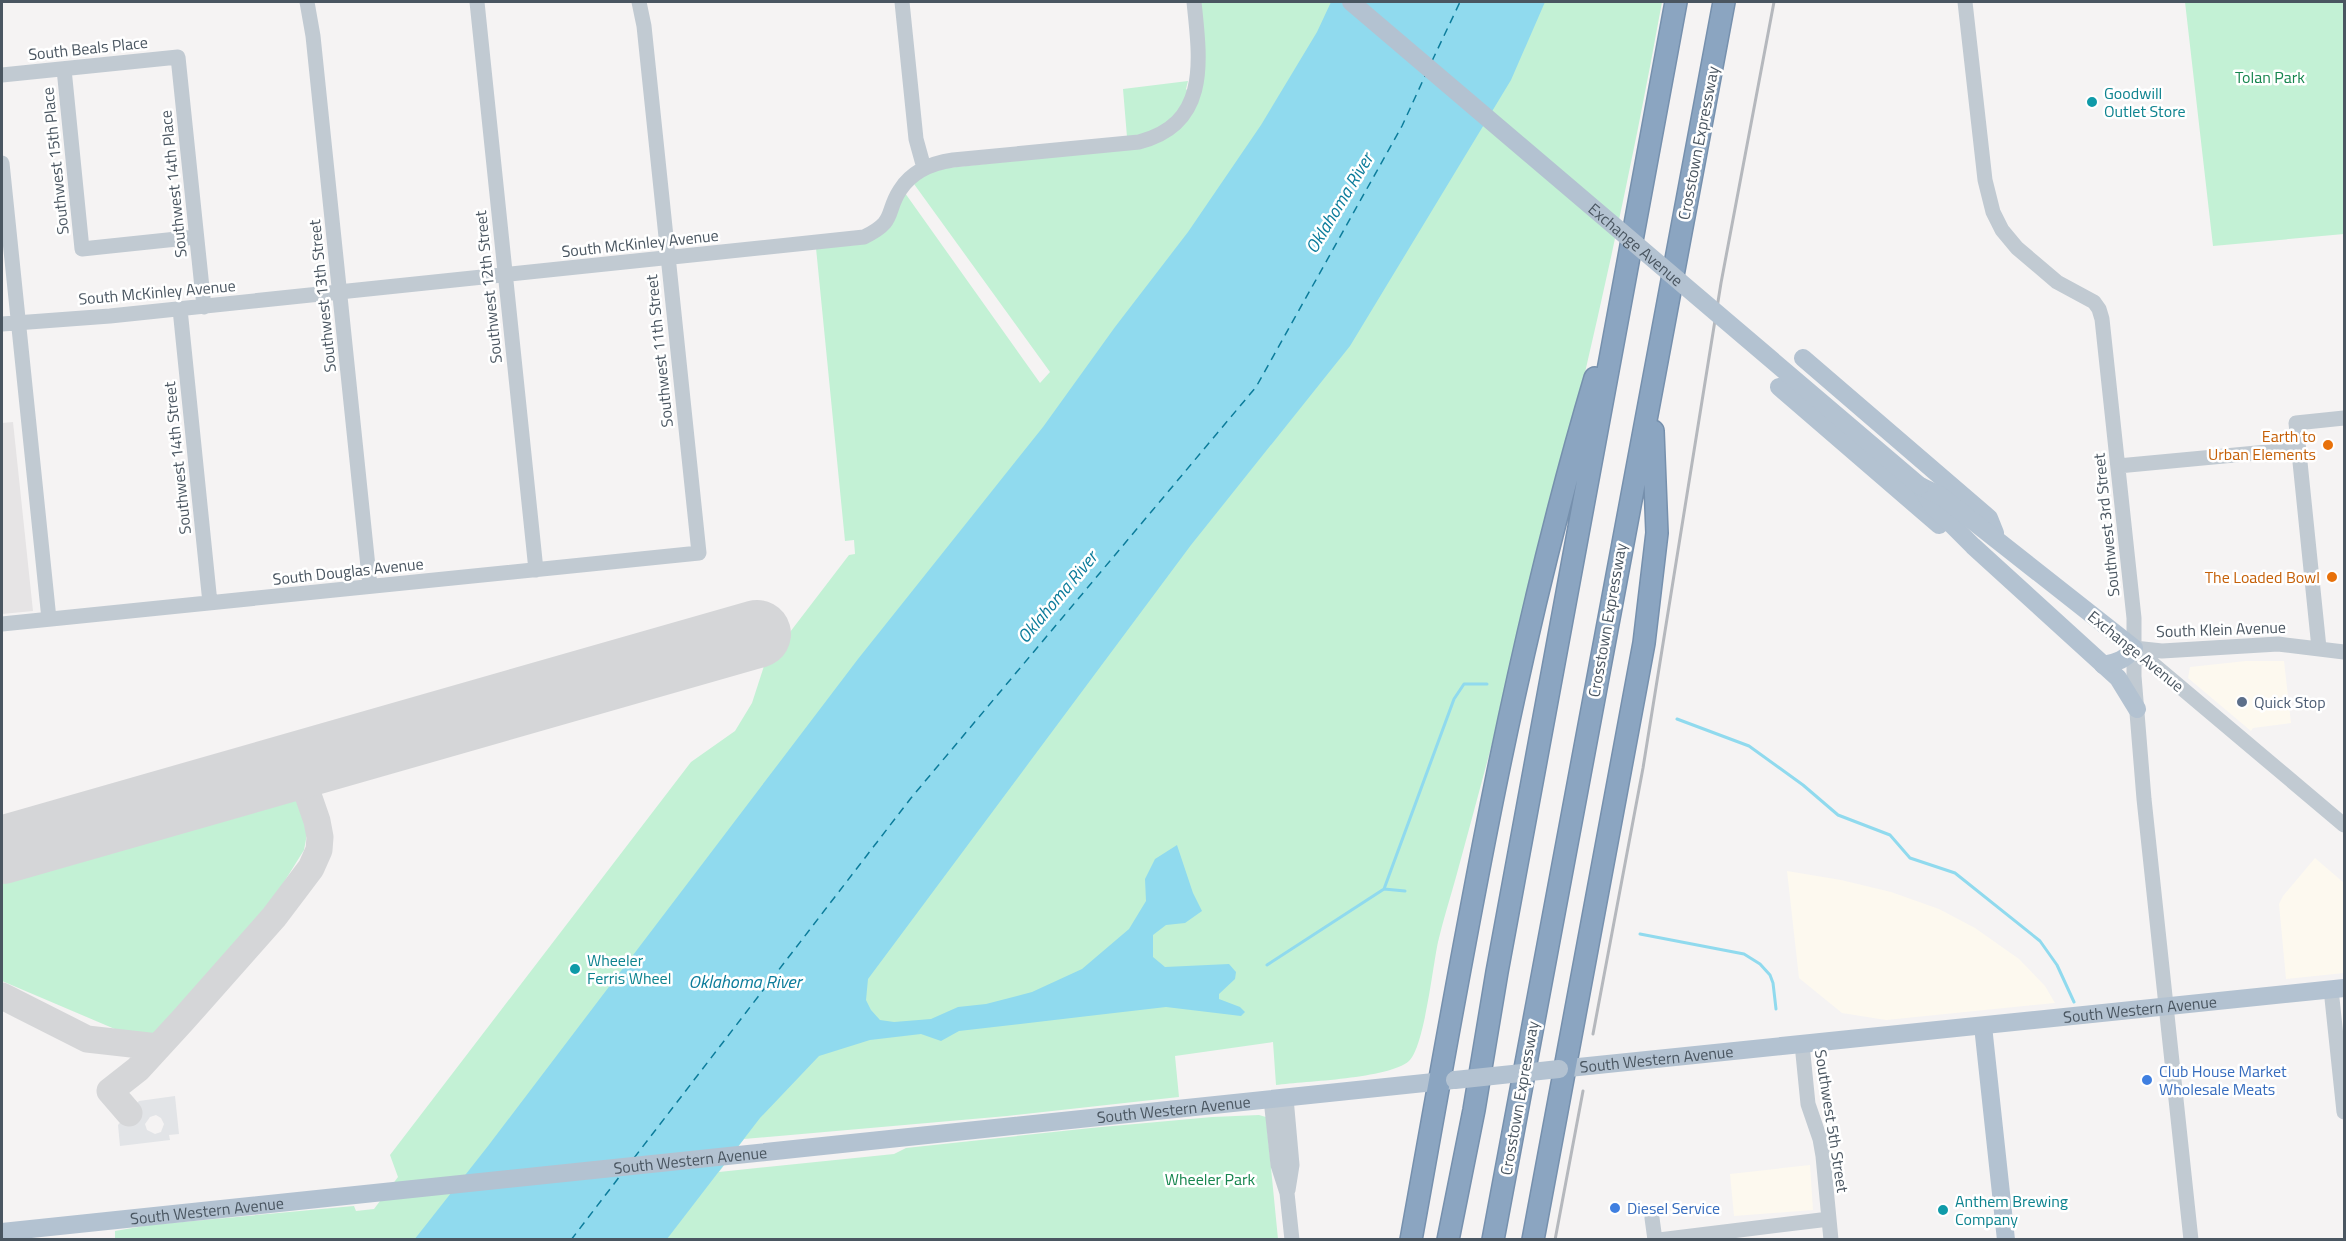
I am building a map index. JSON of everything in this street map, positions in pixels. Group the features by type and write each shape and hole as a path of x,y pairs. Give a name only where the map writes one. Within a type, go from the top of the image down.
{"highway":[{"path":"1448,1239 1676,2"},
{"name":"Crosstown Expressway","path":"1493,1239 1624,526 1651,398 1724,2"},
{"path":"1411,1239 1448,1081 1499,760 1571,459 1629,262"},
{"path":"1533,1239 1562,1069 1646,633 1657,533 1651,398"}],"main road":[{"name":"Exchange Avenue","path":"1351,2 1920,486 1941,495 2134,648"},
{"path":"1803,358 1989,518 1998,540"},
{"path":"1779,387 1931,520 1973,546"},
{"name":"Exchange Avenue","path":"1920,486 1932,505 1973,546 2118,678 2137,709"},
{"path":"2103,665 2120,662 2134,648"},
{"name":"South Western Avenue","path":"2,1232 2338,988"},
{"path":"1983,1026 2006,1239"}],"street":[{"name":"Southwest 13th Street","path":"307,2 313,36 370,586"},
{"name":"Southwest 12th Street","path":"477,2 536,570"},
{"name":"Southwest 11th Street","path":"639,2 644,26 699,553"},
{"path":"902,2 916,138 924,168"},
{"name":"South McKinley Avenue","path":"2,324 204,307 864,237 884,224 901,189 924,168 953,160 1106,147 1151,139 1178,124 1187,112 1196,82 1194,2"},
{"name":"Southwest 3rd Street","path":"1965,2 1984,180 1989,203 2002,230 2025,256 2057,282 2091,300 2099,309 2102,319 2134,618 2137,709 2144,799 2191,1239"},
{"name":"South Beals Place","path":"2,75 178,57"},
{"name":"Southwest 14th Place","path":"178,57 204,307"},
{"name":"Southwest 15th Place","path":"64,69 82,249 196,237"},
{"path":"2,163 49,619"},
{"name":"Southwest 14th Street","path":"180,309 210,603"},
{"path":"1779,387 1803,358"},
{"path":"2319,648 2296,423 2344,418"},
{"path":"2118,466 2298,449"},
{"name":"South Douglas Avenue","path":"2,624 699,553"},
{"name":"South Klein Avenue","path":"2134,648 2162,651 2264,643 2344,652"},
{"name":"Exchange Avenue","path":"2134,648 2344,825"},
{"path":"2338,988 2344,1112"},
{"name":"Southwest 5th Street","path":"1802,1044 1807,1095 1820,1139 1831,1239"},
{"path":"1279,1098 1292,1165 1287,1193 1292,1239"},
{"path":"1652,1218 1657,1239 1829,1219"}],"shaded area":[{"path":"13,422 33,611 2,614 2,423"},
{"name":"Quick Stop","path":"2246,661 2284,661 2291,723 2253,728 2251,731 2188,678 2190,667"},
{"path":"2315,858 2344,883 2344,973 2286,979 2279,904"},
{"path":"1787,871 1841,880 1891,892 1939,909 1975,928 2019,959 2045,986 2055,1003 1886,1020 1842,1013 1799,978"},
{"path":"175,1096 179,1134 169,1135 170,1140 120,1146 118,1125 139,1101","holes":["156,1115 164,1124 161,1132 155,1134 147,1130 145,1124 150,1117"]},
{"path":"1810,1165 1813,1210 1734,1216 1730,1174"}],"green space":[{"name":"Wheeler Park","path":"1199,2 1662,2 1619,222 1569,441 1514,660 1440,934 1423,1024 1414,1053 1409,1061 1384,1072 1276,1085 1273,1042 1175,1056 1179,1097 1007,1116 744,1139 719,1172 894,1154 906,1148 1091,1128 1259,1115 1266,1117 1278,1239 115,1240 115,1231 150,1225 354,1206 356,1211 374,1209 398,1177 390,1155 691,762 735,731 752,703 764,666 849,555 855,554 854,540 845,541 816,248 856,245 905,193 1040,383 1050,372 914,184 923,175 947,168 1128,149 1123,89 1188,81 1186,89 1197,101"},
{"name":"Tolan Park","path":"2185,2 2344,2 2344,234 2213,246"},
{"path":"297,793 307,834 304,850 261,919 156,1037 143,1041 2,981 2,869"}],"water":[{"name":"Oklahoma River","path":"1331,2 1545,2 1511,80 1350,346 1191,545 868,979 866,1000 880,1020 894,1022 931,1019 958,1007 986,1004 1032,992 1082,969 1129,929 1146,901 1145,879 1155,859 1177,845 1193,893 1202,911 1185,923 1166,925 1153,935 1153,957 1165,967 1229,964 1236,972 1235,979 1219,994 1219,999 1240,1007 1245,1012 1241,1016 1166,1007 959,1031 941,1041 921,1034 870,1040 819,1056 760,1118 667,1239 414,1240 858,659 1043,427 1115,327 1188,232 1261,125 1317,32"}],"waterway":[{"path":"1384,889 1454,699 1464,684 1487,684"},
{"path":"1677,719 1749,746 1803,785 1838,815 1890,835 1910,858 1955,873 2040,941 2057,965 2074,1002"},
{"path":"1267,965 1384,889 1405,891"},
{"path":"1640,934 1744,954 1760,964 1770,975 1776,1009"}],"ferry route":[{"path":"1432,61 1460,2"},
{"path":"634,1158 911,798 1256,387 1402,126 1425,76"},
{"path":"571,1240 620,1176"}],"taxiway":[{"path":"129,1113 110,1091 138,1069 182,1021 274,917 311,868 319,850 320,837 317,821 298,766"},
{"path":"2,996 87,1039 158,1047"}],"runway":[{"path":"2,850 757,634"}],"railway":[{"path":"1593,1034 1643,768 1721,283 1774,2"},
{"path":"1555,1240 1583,1091"}],"place":[{"name":"Goodwill Outlet Store","path":"2092,102"},
{"name":"Earth to Urban Elements","path":"2328,445"},
{"name":"The Loaded Bowl","path":"2332,577"},
{"name":"Quick Stop","path":"2242,702"},
{"name":"Wheeler Ferris Wheel","path":"575,969"},
{"name":"Club House Market Wholesale Meats","path":"2147,1080"},
{"name":"Diesel Service","path":"1615,1208"},
{"name":"Anthem Brewing Company","path":"1943,1210"}]}
